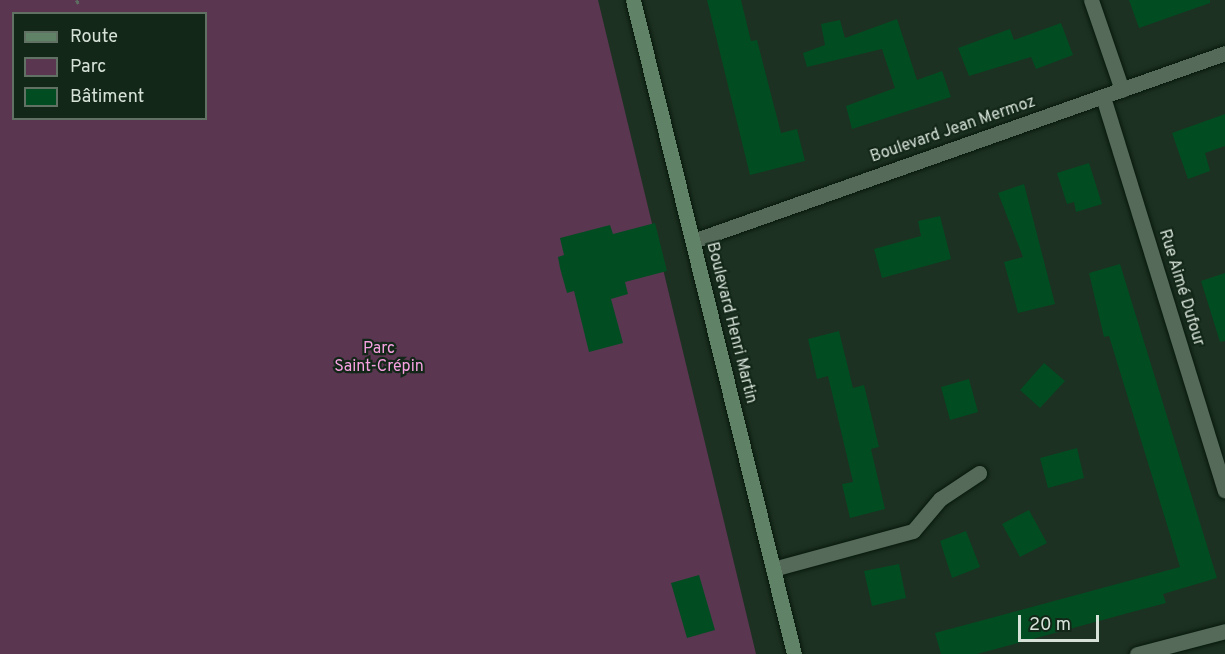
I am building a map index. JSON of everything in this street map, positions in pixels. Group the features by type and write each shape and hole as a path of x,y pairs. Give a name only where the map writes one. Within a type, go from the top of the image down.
{"street":[{"name":"Boulevard Henri Martin","path":"633,0 794,654"},
{"path":"1091,0 1122,90"},
{"name":"Boulevard Jean Mermoz","path":"693,241 1225,53"},
{"name":"Rue Aimé Dufour","path":"1103,97 1225,490"},
{"path":"773,569 913,531 940,499 980,473"},
{"path":"1137,654 1225,631"}],"path":[{"path":"76,3 81,0"}],"green space":[{"name":"Parc Saint-Crépin","path":"0,0 598,0 756,654 0,654"}],"building":[{"path":"707,0 741,0 751,41 757,40 781,133 797,129 805,161 750,175"},
{"path":"1129,0 1210,0 1210,3 1139,28"},
{"path":"897,19 917,80 942,71 951,97 852,129 846,106 895,88 882,49 807,67 803,53 825,45 821,24 840,20 845,38"},
{"path":"1061,23 1073,55 1036,69 1031,57 969,76 958,48 1010,29 1014,40"},
{"path":"1225,114 1225,146 1205,153 1210,171 1188,179 1172,133"},
{"path":"1089,163 1102,204 1076,212 1074,202 1067,204 1057,173"},
{"path":"1024,184 1055,304 1018,313 1004,262 1023,257 998,193"},
{"path":"940,216 951,259 882,278 874,249 921,236 918,221"},
{"path":"655,223 667,271 625,282 628,294 611,299 623,343 589,352 574,291 567,293 560,268 558,257 564,255 560,238 610,225 613,234"},
{"path":"1120,264 1217,578 1163,594 1166,603 977,654 941,654 935,633 1180,567 1109,336 1104,337 1089,273"},
{"path":"1225,273 1225,341 1220,342 1201,281"},
{"path":"839,331 853,388 864,385 879,447 871,449 885,509 850,518 842,484 853,482 828,376 817,379 808,339"},
{"path":"1044,363 1065,381 1040,408 1020,390"},
{"path":"969,379 978,412 950,420 941,387"},
{"path":"1077,448 1084,478 1048,488 1040,458"},
{"path":"1029,510 1047,543 1020,557 1002,524"},
{"path":"966,531 980,567 952,578 940,541"},
{"path":"899,564 906,598 872,606 864,571"},
{"path":"699,575 715,630 687,638 671,583"}]}
